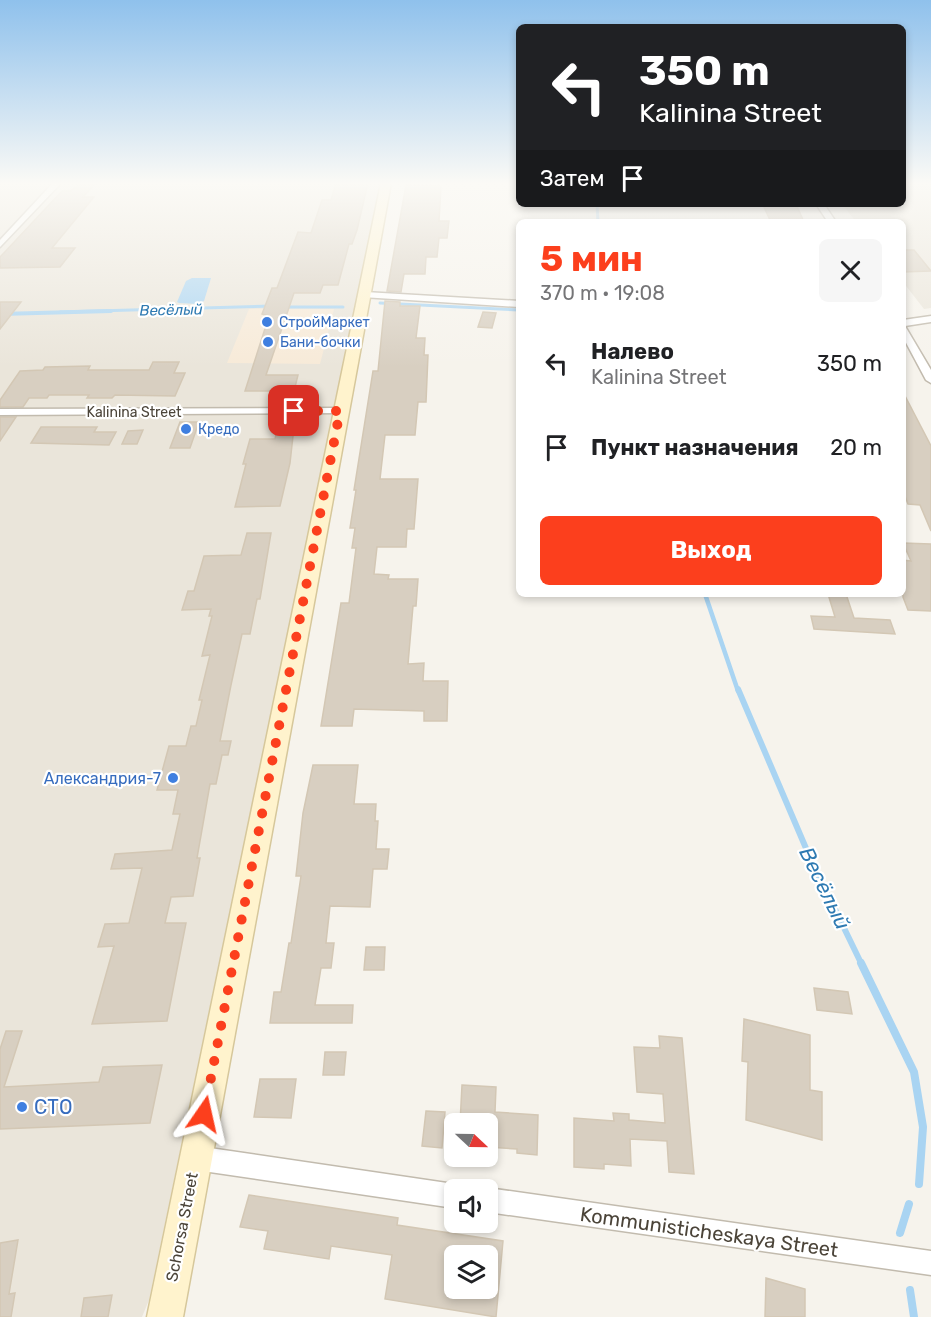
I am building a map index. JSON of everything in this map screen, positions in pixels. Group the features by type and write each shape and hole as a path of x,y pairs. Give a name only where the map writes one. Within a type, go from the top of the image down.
{"main road":[{"name":"Schorsa Street","path":"164,1312 374,244"}],"street":[{"path":"364,295 516,304"},
{"path":"906,323 931,319"},
{"path":"906,334 931,380"},
{"name":"Kalinina Street","path":"0,412 340,411"},
{"path":"196,1158 444,1195"},
{"name":"Kommunisticheskaya Street","path":"498,1201 931,1263"}],"shaded area":[{"path":"0,244 368,244 149,1300 142,1317 0,1317"},
{"path":"906,244 931,244 931,308 924,309 906,286"},
{"path":"249,309 334,309 320,364 227,363"}],"water":[{"path":"192,278 211,278 204,301 197,304 177,302 186,281"}],"building":[{"path":"12,244 55,244 52,248 75,248 60,267 0,268 0,257"},
{"path":"293,244 349,244 338,285 323,285 320,293 294,293 266,375 298,375 294,391 245,391 269,316 262,314 272,288 277,288"},
{"path":"395,244 438,244 437,257 426,257 425,274 404,274 401,292 387,291"},
{"path":"906,250 914,250 931,271 906,272"},
{"path":"385,301 400,302 400,306 420,306 416,338 425,338 424,355 428,355 426,402 418,402 415,435 385,435 380,479 418,479 414,529 407,529 406,547 377,547 374,574 389,575 388,579 418,579 416,606 413,606 408,664 424,663 423,681 448,681 447,721 424,721 424,711 354,709 352,726 321,726 341,603 349,603 356,548 352,548 355,528 350,528 356,490 354,490 373,371 378,371"},
{"path":"0,302 21,302 0,329"},
{"path":"483,312 496,313 492,328 478,327"},
{"path":"153,362 179,362 174,373 185,373 175,396 115,395 112,398 87,398 89,395 49,395 47,398 29,398 23,407 0,407 0,400 20,371 43,370 45,367 90,366 88,370 149,370"},
{"path":"906,398 931,446 931,531 920,505 908,504 906,499"},
{"path":"0,417 16,417 0,441"},
{"path":"180,422 199,422 190,448 170,448"},
{"path":"41,427 97,427 94,432 116,432 109,445 31,443"},
{"path":"278,427 294,427 290,463 280,506 235,507 250,439 275,439"},
{"path":"143,430 137,444 122,444 128,431"},
{"path":"247,533 271,533 260,599 257,599 250,634 242,634 231,685 220,741 231,741 228,755 222,755 216,784 210,784 193,896 171,897 165,923 186,923 167,1021 92,1024 114,946 98,947 105,924 129,923 142,868 111,869 115,854 172,850 180,814 173,814 178,790 157,790 169,746 186,746 191,726 196,726 202,700 199,700 210,655 202,656 212,616 209,616 211,609 182,610 188,591 194,591 204,556 241,555"},
{"path":"906,543 931,544 931,611 908,610 903,597 906,597 906,560 911,561"},
{"path":"829,597 847,597 854,618 890,620 895,634 814,629 811,616 835,617"},
{"path":"313,765 358,765 354,804 376,804 375,821 378,821 376,849 389,849 387,869 373,869 370,907 330,906 326,943 334,943 331,968 321,968 315,1005 353,1005 352,1023 270,1023 274,992 281,992 289,943 291,943 301,876 296,876 303,813"},
{"path":"366,947 385,947 384,970 364,970"},
{"path":"814,988 848,992 852,1014 817,1010"},
{"path":"744,1019 810,1035 810,1090 822,1092 822,1140 746,1120 748,1062 742,1061"},
{"path":"6,1031 22,1031 4,1087 99,1082 103,1067 162,1065 150,1123 0,1129 0,1049"},
{"path":"659,1036 682,1038 694,1174 669,1172 667,1141 630,1139 631,1166 604,1164 604,1169 574,1167 574,1118 614,1121 613,1113 629,1114 629,1120 665,1123 663,1094 637,1092 634,1047 660,1048"},
{"path":"325,1052 346,1052 344,1075 323,1075"},
{"path":"260,1079 296,1079 291,1118 254,1117"},
{"path":"462,1085 496,1087 495,1112 538,1115 537,1155 517,1153 517,1149 498,1148 498,1113 461,1113"},
{"path":"426,1111 445,1112 442,1148 422,1146"},
{"path":"249,1195 398,1218 397,1225 503,1241 498,1295 498,1245 444,1245 444,1299 498,1299 496,1317 385,1299 392,1255 331,1246 329,1259 264,1249 268,1231 240,1227"},
{"path":"18,1240 9,1294 15,1293 11,1317 0,1317 0,1243"},
{"path":"766,1278 805,1289 805,1317 765,1317"},
{"path":"112,1295 108,1317 81,1317 84,1298"}],"waterway":[{"name":"Весёлый","path":"380,303 516,310"},
{"name":"Весёлый","path":"60,312 271,306"},
{"name":"Весёлый","path":"284,307 343,307"},
{"name":"Весёлый","path":"0,314 111,311"},
{"name":"Весёлый","path":"706,597 738,691"},
{"name":"Весёлый","path":"738,689 811,860 862,965"},
{"name":"Весёлый","path":"861,963 914,1072 923,1127 919,1184"},
{"name":"Весёлый","path":"900,1233 909,1204"},
{"name":"Весёлый","path":"910,1290 914,1317"}],"place":[{"name":"СтройМаркет","path":"267,322"},
{"name":"Бани-бочки","path":"268,342"},
{"name":"Кредо","path":"186,429"},
{"name":"Александрия-7","path":"173,778"},
{"name":"СТО","path":"22,1107"}],"route":[{"path":"204,1114 340,411 294,411"}]}
